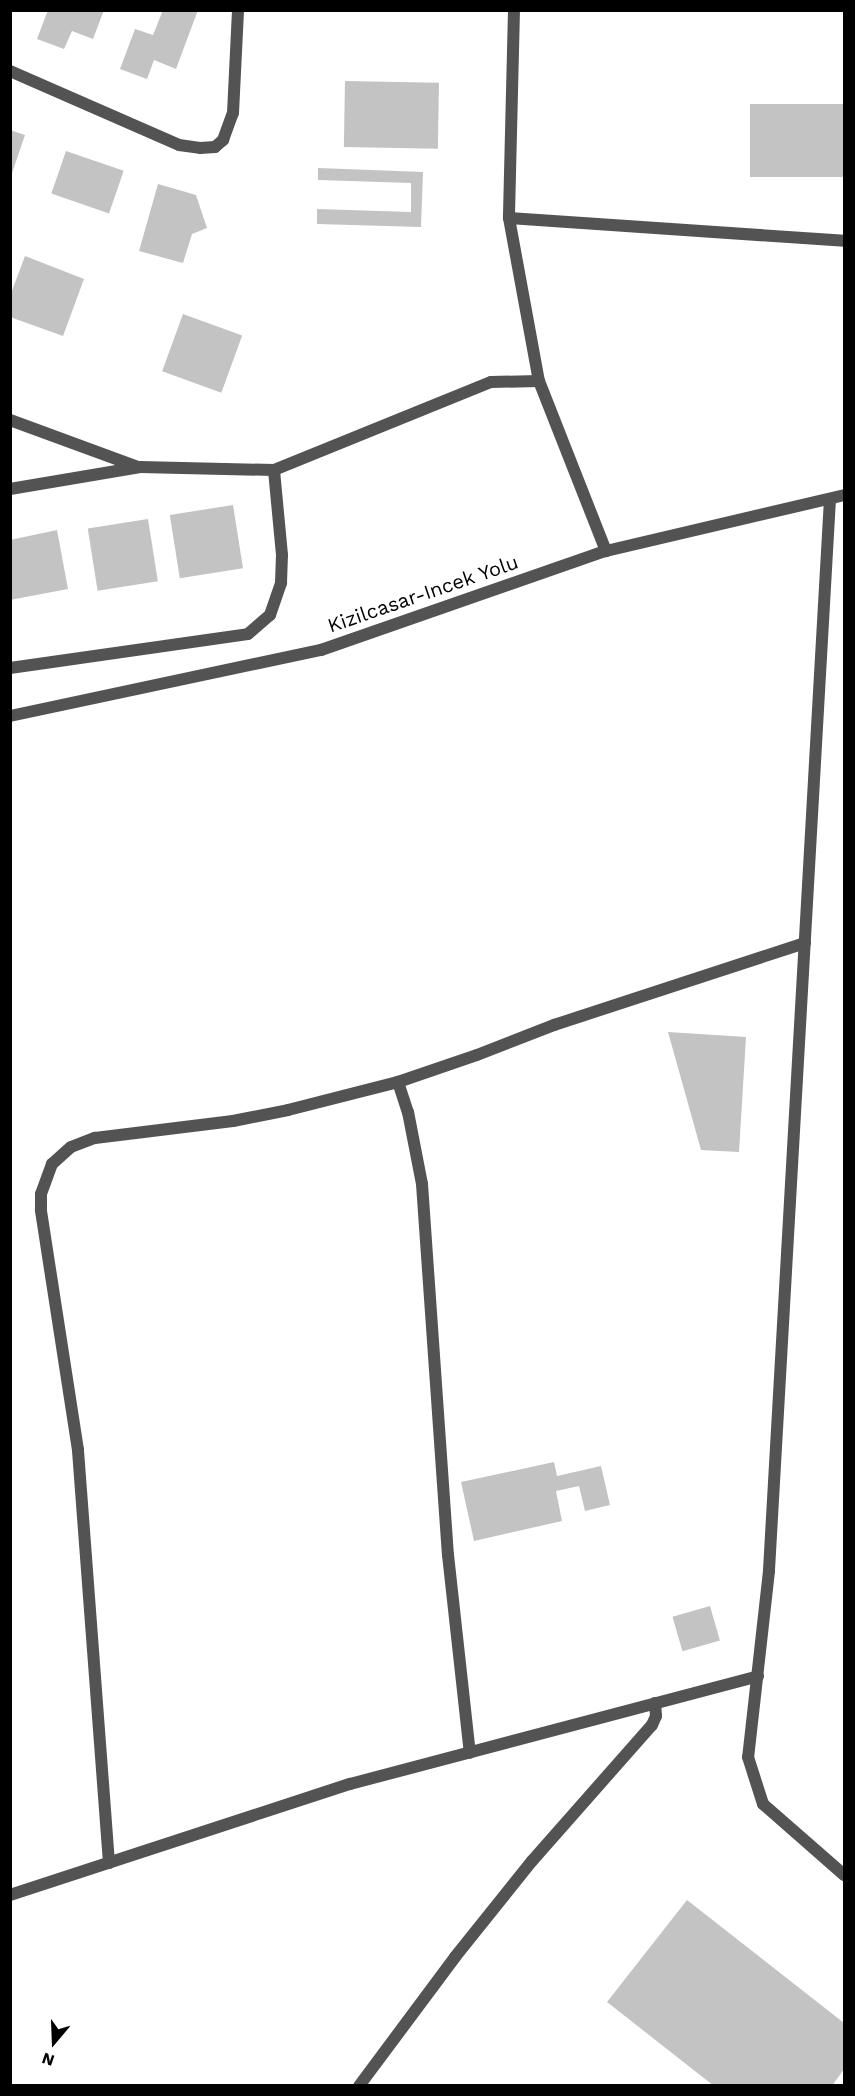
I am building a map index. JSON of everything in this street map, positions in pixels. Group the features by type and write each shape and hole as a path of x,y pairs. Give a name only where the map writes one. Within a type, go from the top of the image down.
{"street":[{"path":"10,71 179,145 200,148 215,147 223,140 233,113 238,10"},
{"path":"514,10 509,218 539,381 606,551"},
{"path":"509,218 844,241"},
{"path":"10,489 140,467 274,470 491,382 539,381"},
{"path":"10,420 140,467"},
{"path":"10,668 248,634 270,615 281,583 282,555 274,470"},
{"name":"Kizilcasar-Incek Yolu","path":"10,716 321,650 606,551 844,495"},
{"path":"830,499 770,1571 748,1756 763,1804 844,1875"},
{"path":"109,1863 78,1450 41,1210 44,1178 61,1155 83,1142 233,1121 310,1105 398,1082 554,1025 805,943"},
{"path":"398,1082 408,1112 422,1184 448,1555 470,1752"},
{"path":"10,1895 350,1784 758,1676"},
{"path":"359,2085 455,1957 532,1861 652,1725 656,1716 655,1703"}],"building":[{"path":"48,10 104,10 93,39 72,31 64,49 37,39"},
{"path":"163,10 198,10 176,69 154,60 147,79 120,69 135,29 153,35"},
{"path":"345,81 439,83 438,149 344,147"},
{"path":"750,104 844,104 844,177 750,177"},
{"path":"10,130 25,135 11,176 10,176"},
{"path":"66,151 124,171 109,213 51,194"},
{"path":"318,168 423,172 421,227 317,224 317,209 411,212 411,183 318,180"},
{"path":"158,184 196,195 207,228 192,234 183,263 139,251"},
{"path":"25,256 84,279 63,336 10,317 10,296"},
{"path":"183,314 242,336 221,393 162,371"},
{"path":"233,505 243,568 180,578 170,515"},
{"path":"148,519 158,581 98,591 88,529"},
{"path":"57,530 68,589 10,600 10,540"},
{"path":"668,1032 746,1037 739,1152 701,1150"},
{"path":"554,1462 557,1476 601,1466 610,1505 585,1511 579,1486 556,1491 562,1521 474,1541 461,1482"},
{"path":"710,1606 720,1641 682,1651 673,1617"},
{"path":"687,1900 844,2023 844,2069 832,2086 714,2086 607,2002"}]}
